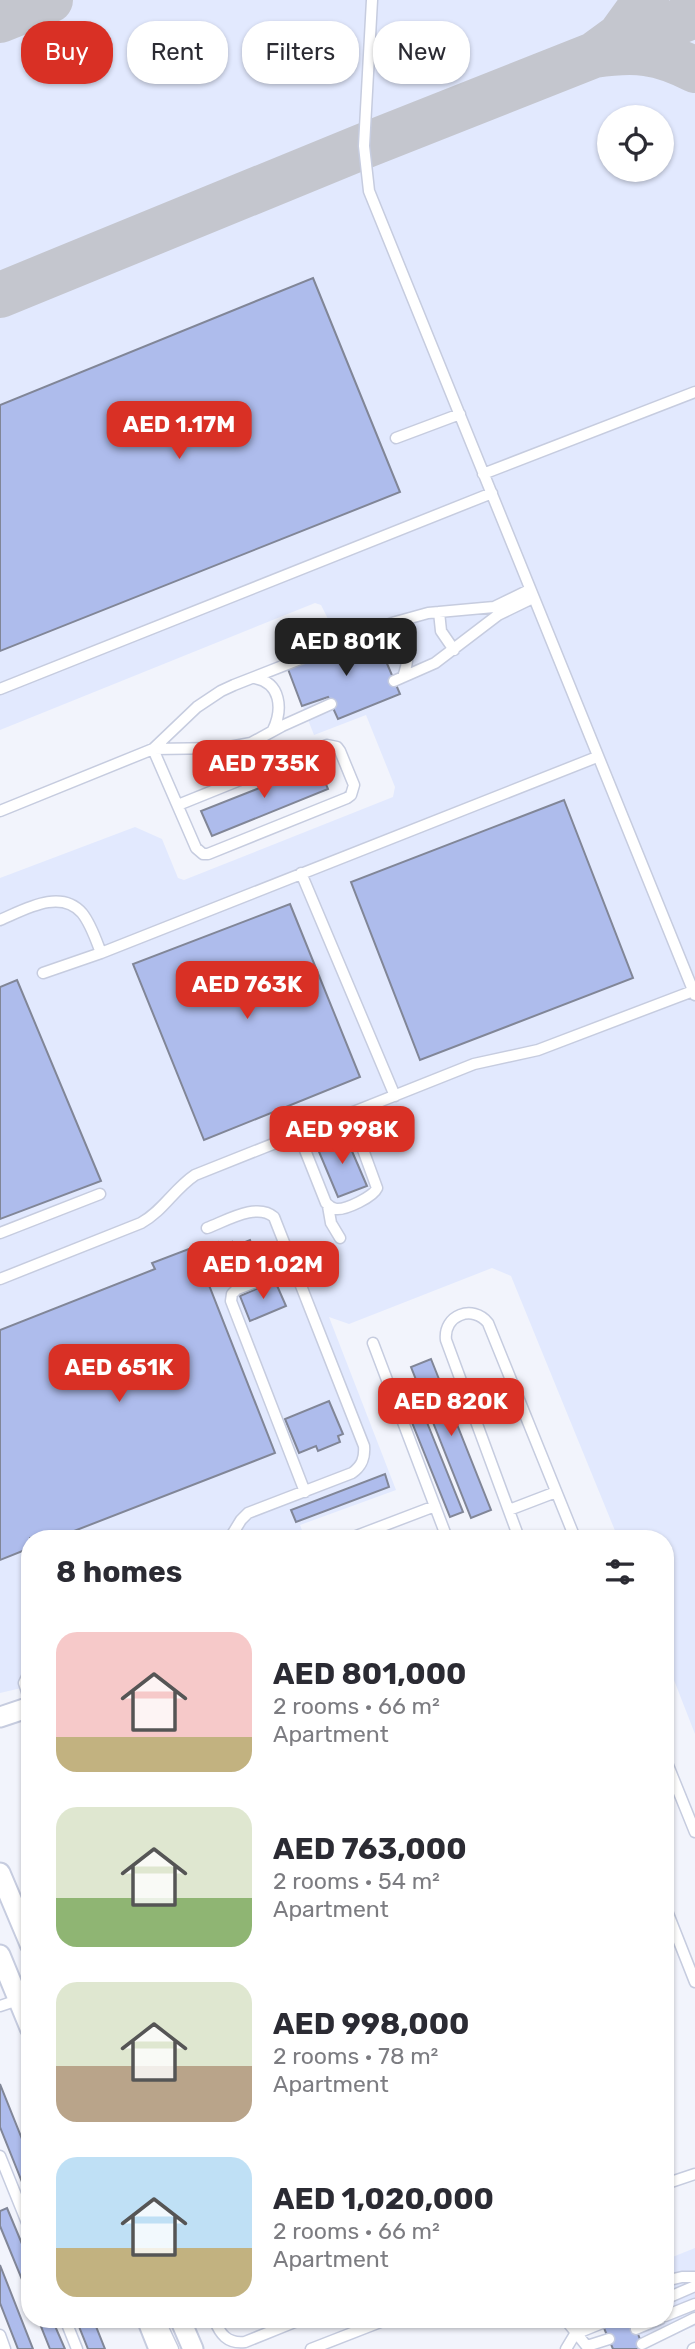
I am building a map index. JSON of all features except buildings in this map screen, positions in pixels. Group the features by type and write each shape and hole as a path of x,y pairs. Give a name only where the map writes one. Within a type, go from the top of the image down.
{"street":[{"path":"0,1717 21,1710"},
{"path":"0,1873 21,1923"},
{"path":"0,1955 9,2003 21,2017"},
{"path":"151,2328 159,2349"},
{"path":"184,2328 192,2349"}],"lane":[{"path":"0,1279 141,1223 156,1213 180,1186 195,1175 482,1061 538,1050 694,993 369,191 364,146 372,0"},
{"path":"484,474 695,392"},
{"path":"396,439 460,414"},
{"path":"0,689 492,493"},
{"path":"153,750 208,699 255,678 392,623 439,612 494,607 531,594"},
{"path":"392,623 407,647 409,656 399,679 435,663 498,615 531,594"},
{"path":"439,612 441,632 453,650"},
{"path":"255,678 268,683 278,699 279,715 272,732"},
{"path":"0,811 153,750 224,748 251,743 331,704"},
{"path":"153,750 197,848 203,854 346,798 351,795 354,785 340,751 327,745 178,804"},
{"path":"43,974 597,757"},
{"path":"301,873 395,1096"},
{"path":"0,920 35,905 60,901 80,911 101,953"},
{"path":"328,1206 343,1208 371,1196 377,1188 350,1114"},
{"path":"299,1135 328,1206 331,1223 340,1238"},
{"path":"0,1233 100,1194"},
{"path":"207,1228 258,1210 267,1212 276,1222 365,1452 361,1465 352,1473 248,1513 235,1530"},
{"path":"295,1267 237,1289 232,1294 231,1301 305,1492"},
{"path":"516,1530 446,1340 446,1328 456,1316 471,1313 479,1315 488,1323 572,1530"},
{"path":"373,1343 444,1530"},
{"path":"509,1510 556,1492"},
{"path":"372,1530 435,1506"},
{"path":"674,1780 695,1832"},
{"path":"674,1929 695,1982"},
{"path":"0,2156 21,2208"},
{"path":"674,2181 695,2174"},
{"path":"674,2279 695,2277"},
{"path":"674,2294 695,2286"},
{"path":"674,2312 695,2304"},
{"path":"642,2344 695,2318"},
{"path":"69,2328 77,2349"},
{"path":"162,2328 173,2349"},
{"path":"219,2328 224,2337 238,2343 280,2328"},
{"path":"311,2349 365,2328"},
{"path":"571,2328 588,2348 609,2339"},
{"path":"566,2349 575,2334 590,2328"},
{"path":"0,2335 5,2349"}],"shaded area":[{"path":"0,0 695,0 695,1734 674,1680 674,1530 615,1530 511,1276 492,1268 349,1324 329,1317 396,1490 300,1525 302,1530 21,1530 21,1688 0,1693 0,878 135,827 162,839 178,878 184,880 393,797 395,787 366,715 314,735 280,648 330,623 321,605 315,603 0,730"},
{"path":"695,2248 695,2326 638,2349 611,2328 674,2328 674,2256"}],"taxiway":[{"path":"0,20 50,0"},
{"path":"646,0 620,36 594,55 646,53 670,59 695,70"},
{"path":"0,295 364,146 695,15"}]}
